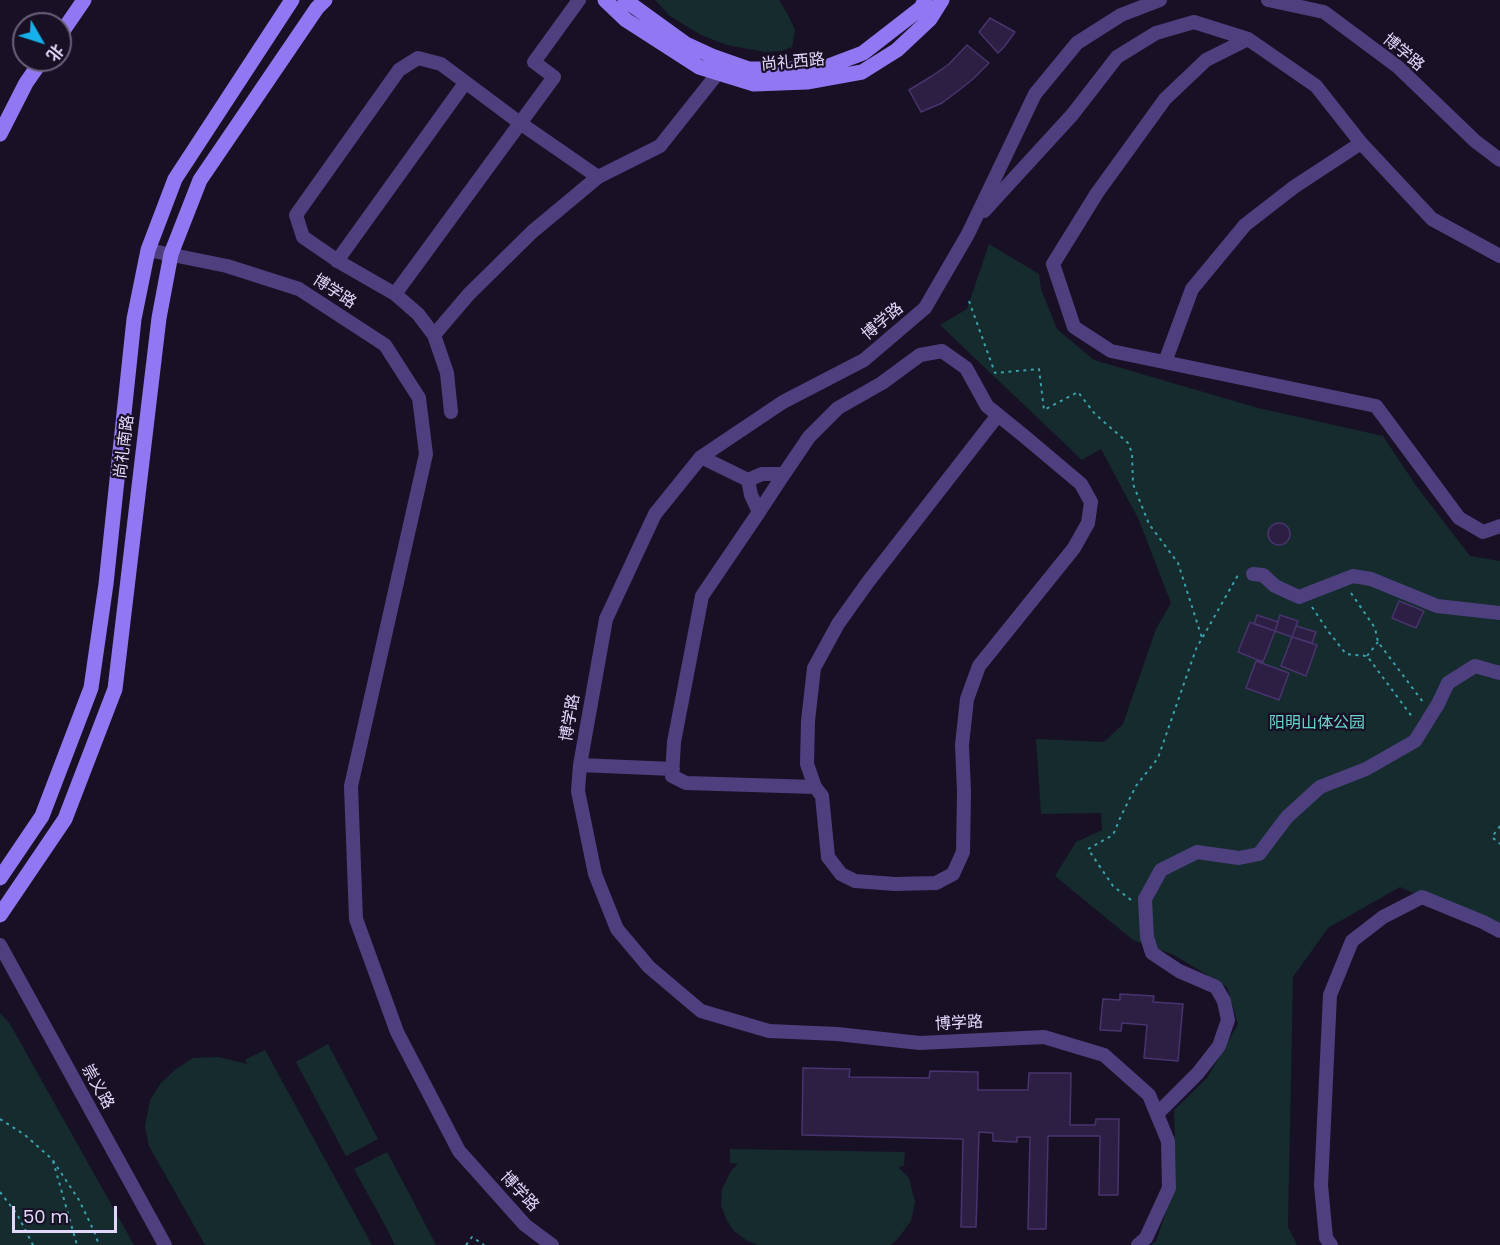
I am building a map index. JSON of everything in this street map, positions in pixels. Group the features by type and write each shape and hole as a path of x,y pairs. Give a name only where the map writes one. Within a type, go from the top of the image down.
{"main road":[{"path":"72,17 84,0"},
{"name":"尚礼南路","path":"0,878 42,816 91,688 106,584 134,319 148,250 175,179 291,0"},
{"name":"尚礼南路","path":"0,915 65,819 115,689 159,318 171,254 200,180 324,0"},
{"name":"尚礼西路","path":"605,0 626,20 699,67 754,84 807,82 862,72 897,50 930,19 942,0"},
{"name":"尚礼西路","path":"625,0 686,45 712,56 748,69 793,69 826,67 863,53 921,8 925,0"},
{"path":"0,134 34,72"}],"street":[{"path":"394,294 554,77 534,62 579,0"},
{"name":"博学路","path":"1138,1245 1146,1238 1169,1188 1168,1141 1149,1095 1104,1055 1044,1036 920,1043 837,1034 769,1031 701,1011 649,967 617,928 595,874 578,791 580,765 606,620 655,514 700,457 783,402 864,360 925,308 975,221 1035,94 1077,43 1121,15 1160,0"},
{"name":"博学路","path":"1268,0 1324,12 1398,67 1474,141 1500,160"},
{"path":"975,221 1072,115 1117,57 1156,33 1194,22 1248,39 1316,86 1361,143 1432,219 1500,256"},
{"path":"1248,39 1206,60 1165,99 1097,193 1053,264 1074,327 1111,351 1376,406 1459,518 1483,532 1500,526"},
{"path":"451,412 447,373 434,335 418,314 394,294 337,261 303,237 296,215 399,70 418,58 441,64 598,177"},
{"path":"434,335 469,294 532,231 598,177 660,146 718,73"},
{"path":"337,261 465,82"},
{"path":"1165,362 1192,289 1245,225 1294,187 1361,143"},
{"name":"博学路","path":"148,250 227,266 299,289 385,345 419,398 426,454 351,786 356,919 397,1032 459,1151 525,1225 552,1245"},
{"path":"815,787 686,783 672,776 674,742 702,596 809,437 838,408 882,382 920,355 942,351 966,368 987,406 998,415 1081,484 1091,502 1088,523 1074,548 979,666 967,699 962,744 963,852 953,874 936,883 895,884 855,881 841,874 828,858 822,796 815,787 807,764 808,721 814,668 838,624 998,415"},
{"path":"700,457 748,480 762,474 784,474"},
{"path":"748,480 751,495 759,512"},
{"path":"1253,574 1263,575 1275,586 1299,597 1353,576 1371,579 1437,606 1500,614"},
{"path":"1157,1113 1198,1073 1219,1046 1228,1020 1224,1001 1216,987 1179,971 1152,953 1147,937 1145,899 1161,870 1197,852 1239,858 1259,854 1287,817 1320,787 1366,769 1414,741 1432,714 1448,683 1475,666 1500,673"},
{"path":"580,765 673,769"},
{"path":"1330,1245 1326,1238 1321,1185 1330,995 1352,941 1383,917 1422,897 1500,931"},
{"name":"崇义路","path":"0,945 165,1245"}],"path":[{"path":"969,301 995,373 1039,369 1044,410 1078,392 1095,414 1128,443 1132,453 1133,484 1149,524 1178,563 1202,638"},
{"path":"1146,911 1113,886 1088,849 1113,835 1136,786 1158,758 1196,649 1238,575 1253,574"},
{"path":"1342,580 1375,628 1377,642 1432,714"},
{"path":"1304,595 1346,654 1366,656 1422,730"},
{"path":"1366,656 1377,642"},
{"path":"1500,826 1492,837 1500,844"},
{"path":"0,1119 25,1135 52,1159 79,1200 99,1245"},
{"path":"52,1159 77,1245"},
{"path":"0,1192 17,1214 33,1245"},
{"path":"466,1245 472,1237 484,1245"}],"green space":[{"path":"655,0 779,0 795,30 792,47 782,51 765,52 727,45 701,35 670,16"},
{"name":"阳明山体公园","path":"989,244 1039,274 1041,289 1057,329 1094,360 1258,408 1383,436 1417,487 1470,556 1500,561 1500,933 1400,887 1328,928 1293,977 1288,1227 1297,1245 1151,1245 1156,1241 1176,1184 1174,1110 1207,1078 1238,1024 1227,987 1174,955 1133,940 1055,876 1076,842 1102,830 1101,813 1041,814 1036,739 1104,742 1123,724 1156,629 1171,603 1138,518 1101,449 1082,460 940,325 967,309"},
{"path":"0,1013 10,1024 134,1245 0,1245"},
{"path":"328,1044 378,1139 346,1156 296,1062"},
{"path":"265,1050 372,1245 205,1245 149,1146 145,1126 150,1100 161,1083 176,1069 193,1058 218,1057 247,1064 245,1060"},
{"path":"730,1149 905,1152 904,1166 898,1167 909,1178 915,1202 911,1221 896,1241 890,1245 757,1245 734,1231 721,1205 722,1189 731,1171 738,1164 730,1163"},
{"path":"387,1152 436,1245 395,1245 354,1169"}],"building":[{"path":"990,18 1015,32 998,53 979,32"},
{"path":"967,45 989,63 973,79 942,103 921,112 909,90 949,64"},
{"path":"1275,523 1283,523 1290,530 1290,538 1283,545 1275,545 1268,538 1268,530"},
{"path":"1399,601 1424,611 1416,628 1392,618"},
{"path":"1257,615 1278,622 1275,631 1254,624"},
{"path":"1280,615 1298,621 1292,637 1275,631"},
{"path":"1250,622 1275,631 1263,662 1238,652"},
{"path":"1296,626 1316,632 1312,643 1292,637"},
{"path":"1292,637 1317,645 1306,676 1281,666"},
{"path":"1256,661 1289,673 1279,700 1246,688"},
{"path":"1120,994 1154,996 1153,1002 1183,1004 1178,1061 1144,1058 1147,1025 1122,1023 1121,1031 1100,1030 1103,999 1120,1000"},
{"path":"803,1068 850,1069 849,1077 929,1078 930,1071 978,1072 978,1090 1028,1090 1029,1073 1071,1073 1070,1125 1095,1125 1096,1119 1119,1119 1118,1195 1099,1195 1100,1136 1048,1136 1046,1229 1028,1229 1030,1137 1017,1137 1017,1142 993,1141 993,1133 979,1132 976,1227 961,1227 963,1139 802,1135"}]}
